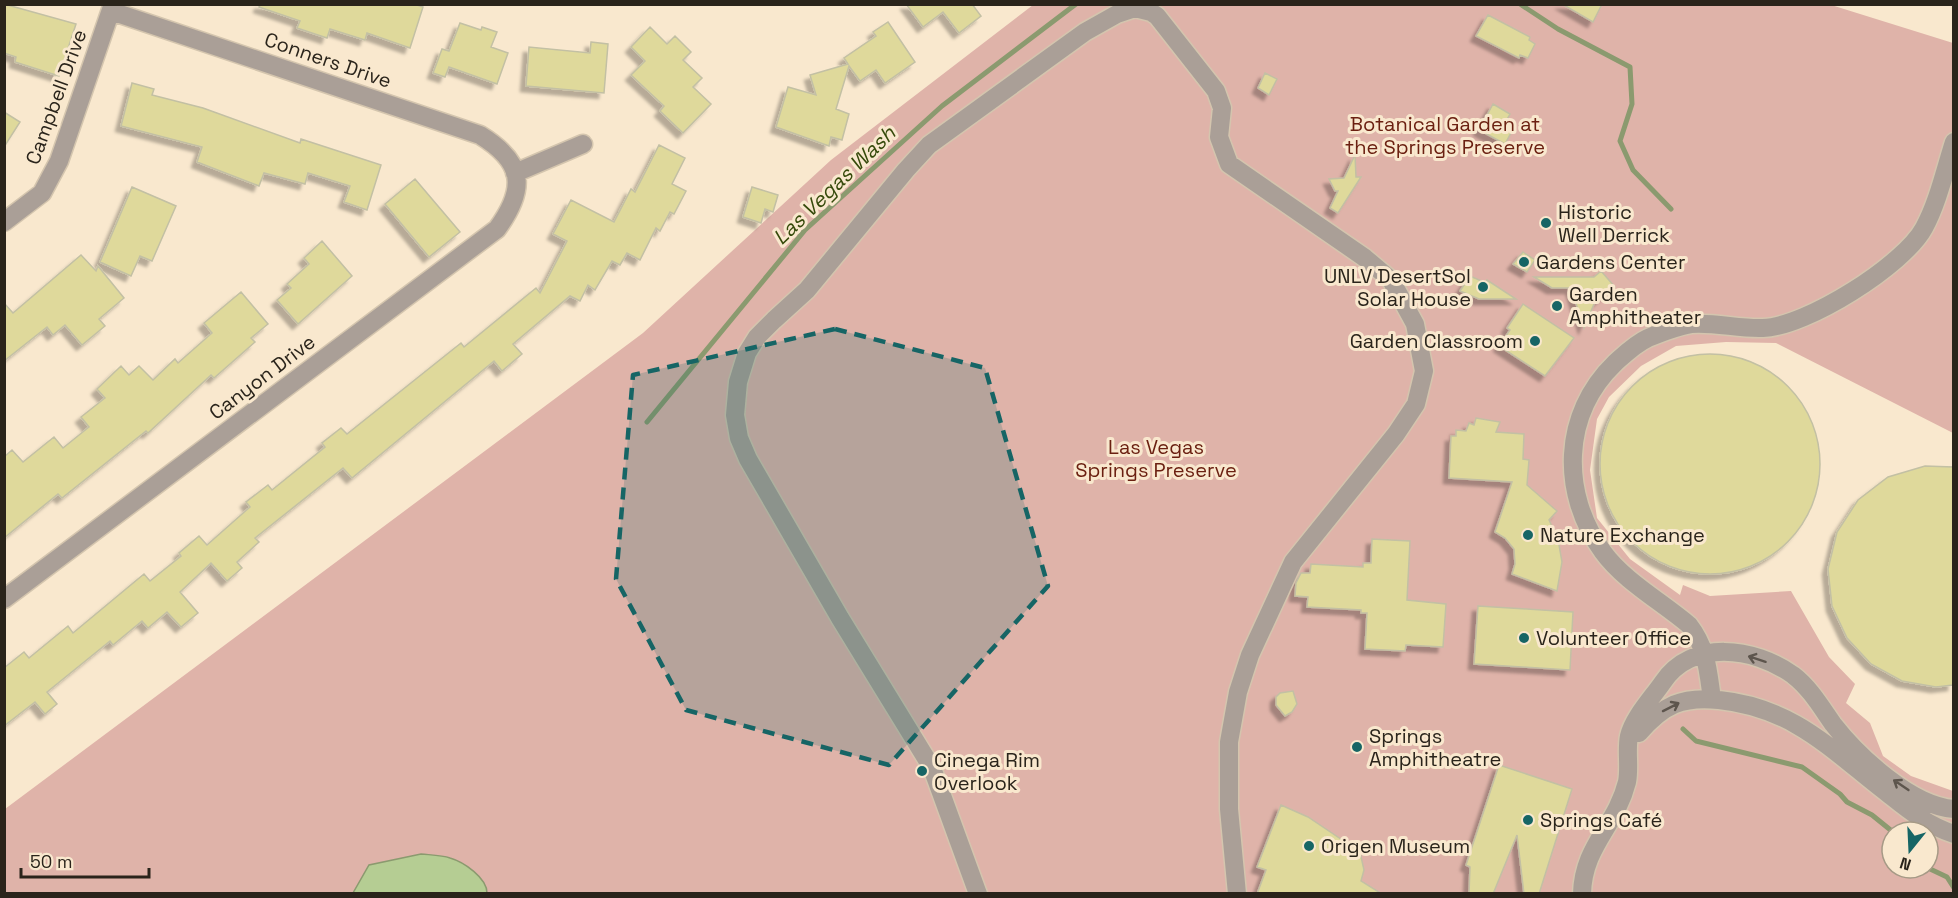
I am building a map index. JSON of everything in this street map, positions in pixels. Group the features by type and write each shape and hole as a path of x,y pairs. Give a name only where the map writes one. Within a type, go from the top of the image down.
{"street":[{"name":"Conners Drive","path":"112,8 480,135 502,148 515,173"},
{"name":"Campbell Drive","path":"4,222 42,193 59,161 112,8"},
{"path":"978,894 932,768 840,618 748,459 739,438 735,415 738,381 747,353 758,337 807,290 929,145 1085,32 1117,14 1136,8 1154,8 1216,91 1222,108 1219,137 1229,164 1365,258 1390,280 1415,324 1424,370 1416,404 1396,434 1293,562 1250,655 1238,692 1229,742 1229,809 1236,894"},
{"path":"1712,699 1706,652 1689,625 1605,554 1586,521 1572,478 1571,453 1576,424 1600,377 1628,351 1646,339 1690,324 1763,328 1790,324 1882,271 1914,244 1925,227 1953,142"},
{"path":"515,173 583,144"},
{"name":"Canyon Drive","path":"4,599 497,229 514,206 518,182 515,173"},
{"path":"1582,894 1584,867 1590,853 1619,809 1628,771 1629,735 1635,723 1670,672 1685,660 1706,652 1738,653 1762,660 1792,675 1812,694 1864,759 1928,802 1953,809"},
{"path":"1629,746 1651,719 1667,707 1688,698 1712,699 1758,707 1784,716 1827,743 1918,817 1953,834"},
{"path":"1918,817 1928,802"}],"highlighted area":[{"path":"835,329 985,368 1048,586 889,765 686,710 616,579 633,375"}],"green space":[{"name":"Las Vegas Springs Preserve","path":"1828,4 1953,43 1953,433 1776,343 1726,342 1676,346 1641,366 1609,397 1597,419 1590,470 1597,518 1630,559 1680,595 1683,585 1710,596 1791,591 1829,657 1855,684 1846,703 1870,723 1883,756 1911,776 1953,791 1953,893 5,894 5,809 643,333 831,160 1033,5"}],"shaded area":[{"path":"421,854 444,856 462,863 479,876 487,893 353,893 369,865"}],"building":[{"path":"4,4 76,24 59,76 15,62 16,57 4,53"},
{"path":"260,4 414,4 423,7 410,48 367,33 365,40 330,29 327,38 297,28 300,21 259,7"},
{"path":"906,4 972,4 981,16 959,33 943,12 923,27"},
{"path":"1562,4 1602,4 1593,22"},
{"path":"1488,15 1530,37 1529,40 1535,44 1528,58 1520,55 1519,58 1476,36"},
{"path":"888,22 915,62 885,83 876,70 860,81 849,66 836,109 849,114 842,140 831,137 829,146 776,127 788,87 816,95 810,75 848,64 844,58 876,36 873,32"},
{"path":"460,23 481,30 482,27 497,32 491,47 508,53 497,84 449,67 445,77 433,73 442,49 449,51"},
{"path":"650,27 667,44 675,36 691,52 683,60 702,78 693,87 711,104 683,133 660,111 664,106 631,75 645,61 631,47"},
{"path":"591,42 608,44 604,93 526,86 529,47 590,53"},
{"path":"1265,73 1277,79 1269,95 1258,88"},
{"path":"132,83 154,89 152,95 203,108 300,143 301,139 381,165 367,210 344,202 350,186 308,173 305,184 264,173 259,186 197,162 202,147 121,126"},
{"path":"1493,104 1510,114 1505,123 1514,127 1505,144 1479,130"},
{"path":"4,112 20,122 4,147"},
{"path":"659,145 685,158 672,184 686,191 674,214 670,212 660,231 656,228 640,260 627,253 620,265 612,261 595,290 588,285 580,301 570,296 513,344 522,354 502,371 494,361 352,478 343,468 255,538 259,542 237,562 242,568 227,581 211,563 180,592 198,613 181,627 167,612 148,628 142,621 113,645 110,641 47,692 57,704 45,714 35,702 4,726 4,668 24,652 29,658 68,626 73,633 144,574 150,581 181,556 179,553 199,536 207,545 250,507 246,502 268,485 272,490 325,447 322,443 341,428 347,434 461,343 464,347 536,288 540,293 567,241 553,234 571,200 614,222 631,189 635,192"},
{"path":"1355,155 1356,177 1361,177 1338,213 1330,208 1338,191 1335,191 1329,179 1344,178"},
{"path":"415,179 460,232 429,257 385,204"},
{"path":"132,187 176,206 152,261 140,256 131,276 100,262"},
{"path":"752,187 778,195 773,212 765,209 761,223 743,217"},
{"path":"322,241 352,276 298,324 277,300 291,288 287,284 309,264 304,258"},
{"name":"Gardens Center","path":"1523,252 1535,260 1527,272 1513,264"},
{"path":"81,255 96,271 98,266 124,298 99,319 105,326 82,345 65,325 53,335 47,327 4,361 4,303 13,313"},
{"path":"1601,271 1615,287 1594,304 1584,328 1571,288 1552,288 1534,277 1594,277"},
{"name":"UNLV DesertSol Solar House","path":"1470,276 1486,283 1487,280 1516,299 1479,299 1460,291"},
{"path":"241,292 268,324 251,338 255,342 214,378 211,375 148,433 146,431 62,498 58,494 4,538 4,457 12,450 23,462 54,437 63,448 89,427 81,417 105,398 97,389 121,366 129,375 139,366 153,380 175,359 178,363 212,333 204,323"},
{"name":"Garden Classroom","path":"1523,304 1574,338 1545,376 1499,346 1510,330 1507,328"},
{"path":"1699,354 1721,354 1752,362 1771,372 1788,386 1802,403 1812,422 1818,442 1820,464 1818,486 1812,506 1802,525 1788,542 1771,556 1742,570 1721,574 1699,574 1678,570 1658,561 1640,549 1625,534 1604,496 1600,475 1600,453 1604,432 1613,412 1625,394 1640,379 1678,358"},
{"path":"1476,418 1500,422 1496,432 1524,434 1523,459 1529,460 1527,485 1557,511 1549,520 1558,539 1562,562 1557,591 1512,574 1515,564 1514,549 1505,538 1495,532 1512,482 1449,478 1451,436 1456,436 1456,430 1466,431 1469,423 1474,425"},
{"path":"1925,466 1953,467 1953,685 1936,687 1902,681 1871,664 1847,638 1832,606 1828,569 1837,532 1858,500 1888,477"},
{"path":"1372,539 1410,541 1407,600 1446,604 1443,647 1406,645 1405,651 1365,649 1367,613 1361,613 1361,610 1307,607 1308,597 1295,596 1296,583 1301,573 1310,573 1311,564 1363,567 1363,563 1371,563"},
{"name":"Volunteer Office","path":"1478,606 1573,612 1570,670 1474,664"},
{"path":"1293,691 1297,704 1292,712 1285,716 1276,705 1276,697 1280,693"},
{"name":"Springs Café","path":"1499,765 1572,789 1539,894 1524,894 1517,835 1493,894 1469,894 1470,867 1466,865"},
{"name":"Origen Museum","path":"1281,805 1308,817 1360,852 1364,870 1361,881 1382,894 1257,894 1266,870 1257,867"}],"waterway":[{"name":"Las Vegas Wash","path":"647,422 805,230 942,106 1076,4"},
{"path":"1520,4 1558,29 1630,67 1632,104 1620,141 1633,170 1671,209"},
{"path":"1683,729 1696,741 1802,767 1840,794 1847,802 1880,821"},
{"path":"1940,874 1947,877 1954,888"}],"place":[{"name":"Historic Well Derrick","path":"1546,223"},
{"name":"Gardens Center","path":"1524,262"},
{"name":"UNLV DesertSol Solar House","path":"1483,287"},
{"name":"Garden Amphitheater","path":"1557,306"},
{"name":"Garden Classroom","path":"1535,341"},
{"name":"Nature Exchange","path":"1528,535"},
{"name":"Volunteer Office","path":"1524,638"},
{"name":"Springs Amphitheatre","path":"1357,747"},
{"name":"Cinega Rim Overlook","path":"922,771"},
{"name":"Springs Café","path":"1528,820"},
{"name":"Origen Museum","path":"1309,846"}],"park label":[{"name":"Botanical Garden at the Springs Preserve","path":"1445,136"}]}
